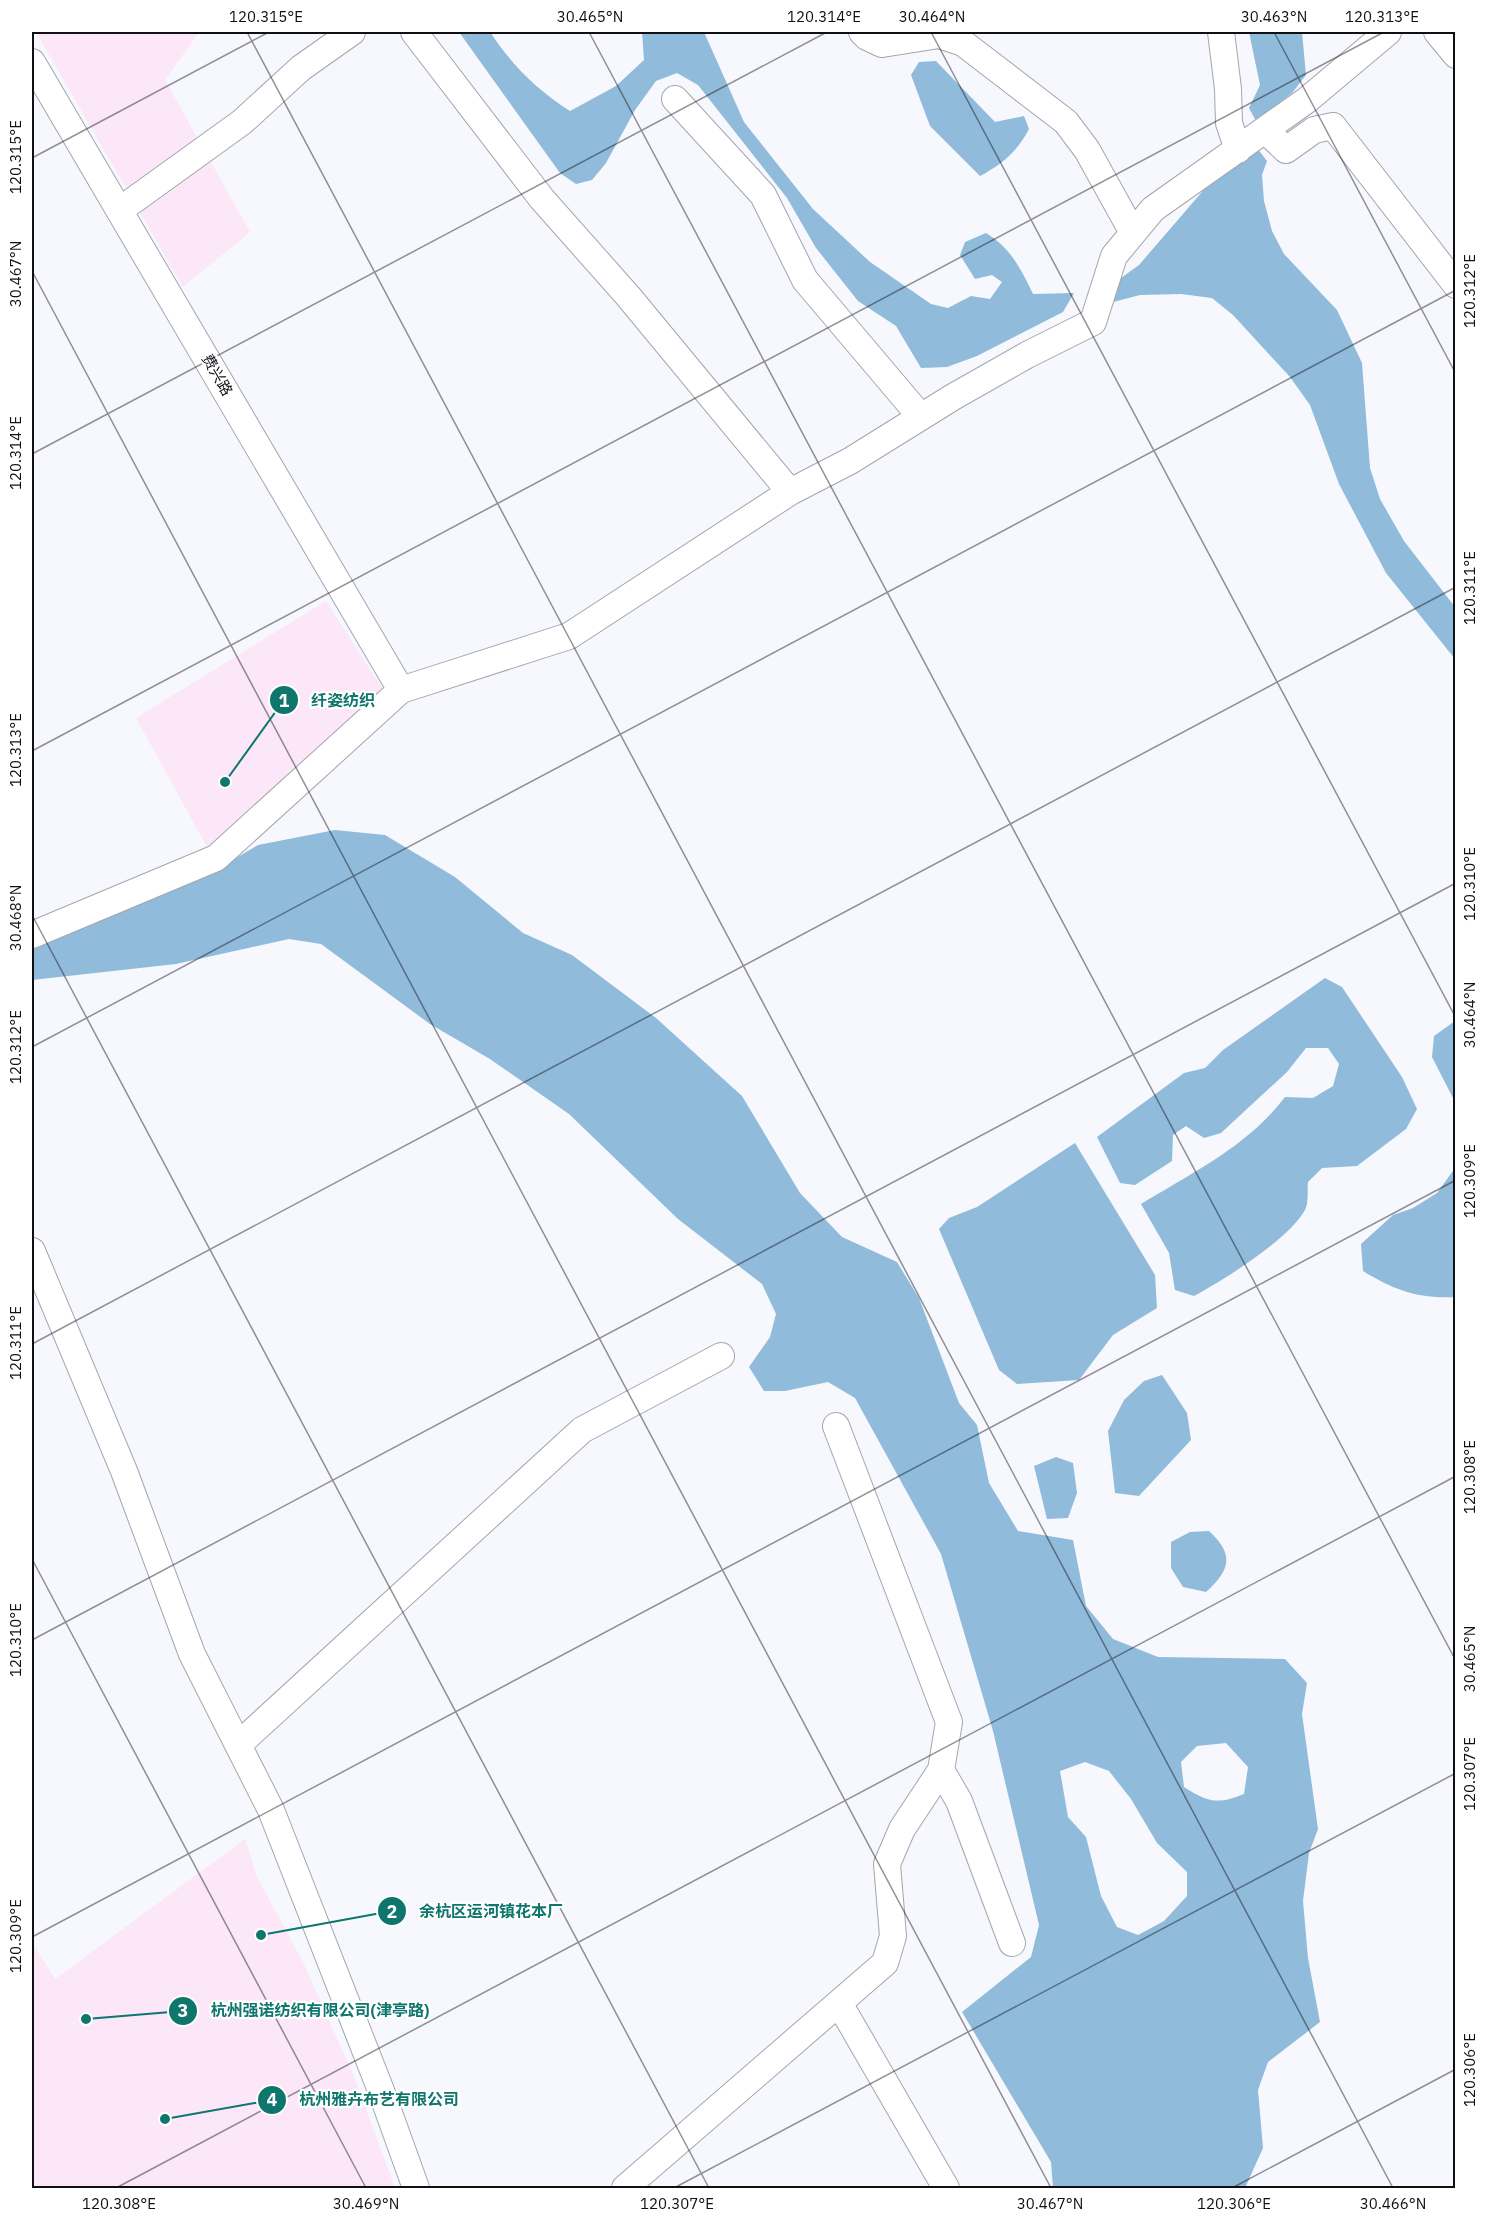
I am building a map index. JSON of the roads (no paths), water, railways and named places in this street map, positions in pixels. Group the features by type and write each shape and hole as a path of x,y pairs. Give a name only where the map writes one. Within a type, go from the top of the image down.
{"street":[{"path":"120,210 242,122 301,68 352,32"},
{"path":"414,32 542,199 628,296 790,492"},
{"path":"862,32 882,44 939,35 963,44 1066,122 1087,150 1133,233"},
{"path":"1221,32 1228,89 1228,123 1238,150"},
{"path":"32,935 216,858 401,690 568,636 790,492 850,462 1027,355 1093,322 1114,256 1153,208 1307,100 1388,32"},
{"path":"1437,32 1455,55"},
{"name":"费兴路","path":"32,62 401,690"},
{"path":"675,99 763,195 805,280 921,417"},
{"path":"1265,130 1286,150 1314,130 1334,126 1455,285"},
{"path":"32,1251 124,1471 192,1654 271,1810 380,2088 416,2188"},
{"path":"238,1744 582,1430 721,1356"},
{"path":"625,2188 885,1963 893,1936 887,1864 902,1829 940,1770 949,1722 837,1426"},
{"path":"940,1770 959,1801 1012,1943"},
{"path":"839,2003 946,2188"}],"water":[{"path":"459,32 490,32 526,76 570,111 616,86 644,60 642,32 704,32 744,122 813,209 870,262 931,304 948,308 971,296 990,299 1002,282 992,275 975,279 960,255 965,242 986,233 1008,252 1033,294 1074,293 1063,312 977,356 947,367 921,368 896,326 858,301 816,248 787,198 698,85 677,73 656,81 635,110 606,163 592,180 576,184 560,173"},
{"path":"1249,32 1302,32 1306,75 1292,93 1256,121 1249,108 1260,85"},
{"path":"936,61 995,122 1024,116 1029,129 1008,157 980,176 930,126 911,75 919,62"},
{"path":"1257,148 1267,161 1262,175 1264,201 1272,231 1284,254 1337,310 1362,363 1370,468 1380,499 1404,541 1455,607 1455,659 1386,573 1339,484 1310,405 1290,377 1233,315 1212,298 1181,294 1140,295 1102,305 1110,286 1139,265 1220,171"},
{"path":"335,830 385,835 455,877 523,933 572,955 656,1018 742,1096 800,1193 842,1237 897,1262 919,1298 959,1403 977,1425 989,1483 1018,1531 1073,1540 1086,1606 1113,1639 1158,1657 1285,1659 1307,1683 1302,1714 1318,1829 1309,1853 1303,1901 1308,1958 1320,2022 1268,2062 1258,2090 1263,2148 1245,2188 1053,2188 1051,2162 962,2012 1031,1957 1039,1925 993,1731 941,1554 855,1398 828,1382 785,1391 764,1391 749,1367 770,1337 776,1314 762,1284 678,1219 569,1114 490,1059 430,1024 321,944 289,939 176,964 32,980 32,944 212,872 258,845","holes":["1226,1743 1248,1767 1244,1794 1219,1801 1206,1799 1184,1787 1181,1762 1197,1746","1085,1762 1109,1771 1131,1799 1157,1843 1187,1872 1187,1896 1164,1921 1138,1935 1117,1927 1101,1896 1086,1837 1068,1817 1060,1771"]},
{"path":"1325,978 1342,987 1402,1077 1417,1109 1406,1129 1357,1166 1322,1168 1308,1182 1306,1207 1297,1221 1255,1258 1194,1296 1175,1290 1169,1253 1141,1204 1237,1144 1254,1130 1285,1097 1313,1098 1333,1086 1339,1064 1328,1048 1306,1048 1287,1072 1221,1133 1204,1138 1186,1126 1173,1135 1172,1161 1135,1185 1120,1183 1097,1137 1184,1073 1205,1068 1223,1050"},
{"path":"1455,1021 1455,1102 1432,1057 1434,1036"},
{"path":"1075,1143 1155,1275 1157,1308 1113,1335 1079,1380 1017,1384 999,1370 939,1229 949,1218 977,1207"},
{"path":"1455,1168 1455,1297 1418,1295 1407,1292 1363,1271 1361,1244 1393,1215 1413,1208 1437,1193"},
{"path":"1162,1375 1187,1413 1191,1440 1139,1496 1115,1493 1108,1431 1124,1400 1144,1381"},
{"path":"1056,1457 1073,1463 1077,1493 1068,1518 1047,1519 1034,1466"},
{"path":"1209,1531 1226,1555 1224,1569 1206,1592 1183,1587 1171,1568 1171,1542 1190,1532"}],"place":[{"name":"纤姿纺织","path":"225,782"},
{"name":"余杭区运河镇花本厂","path":"261,1935"},
{"name":"杭州强诺纺织有限公司(津亭路)","path":"86,2019"},
{"name":"杭州雅卉布艺有限公司","path":"165,2119"}]}
